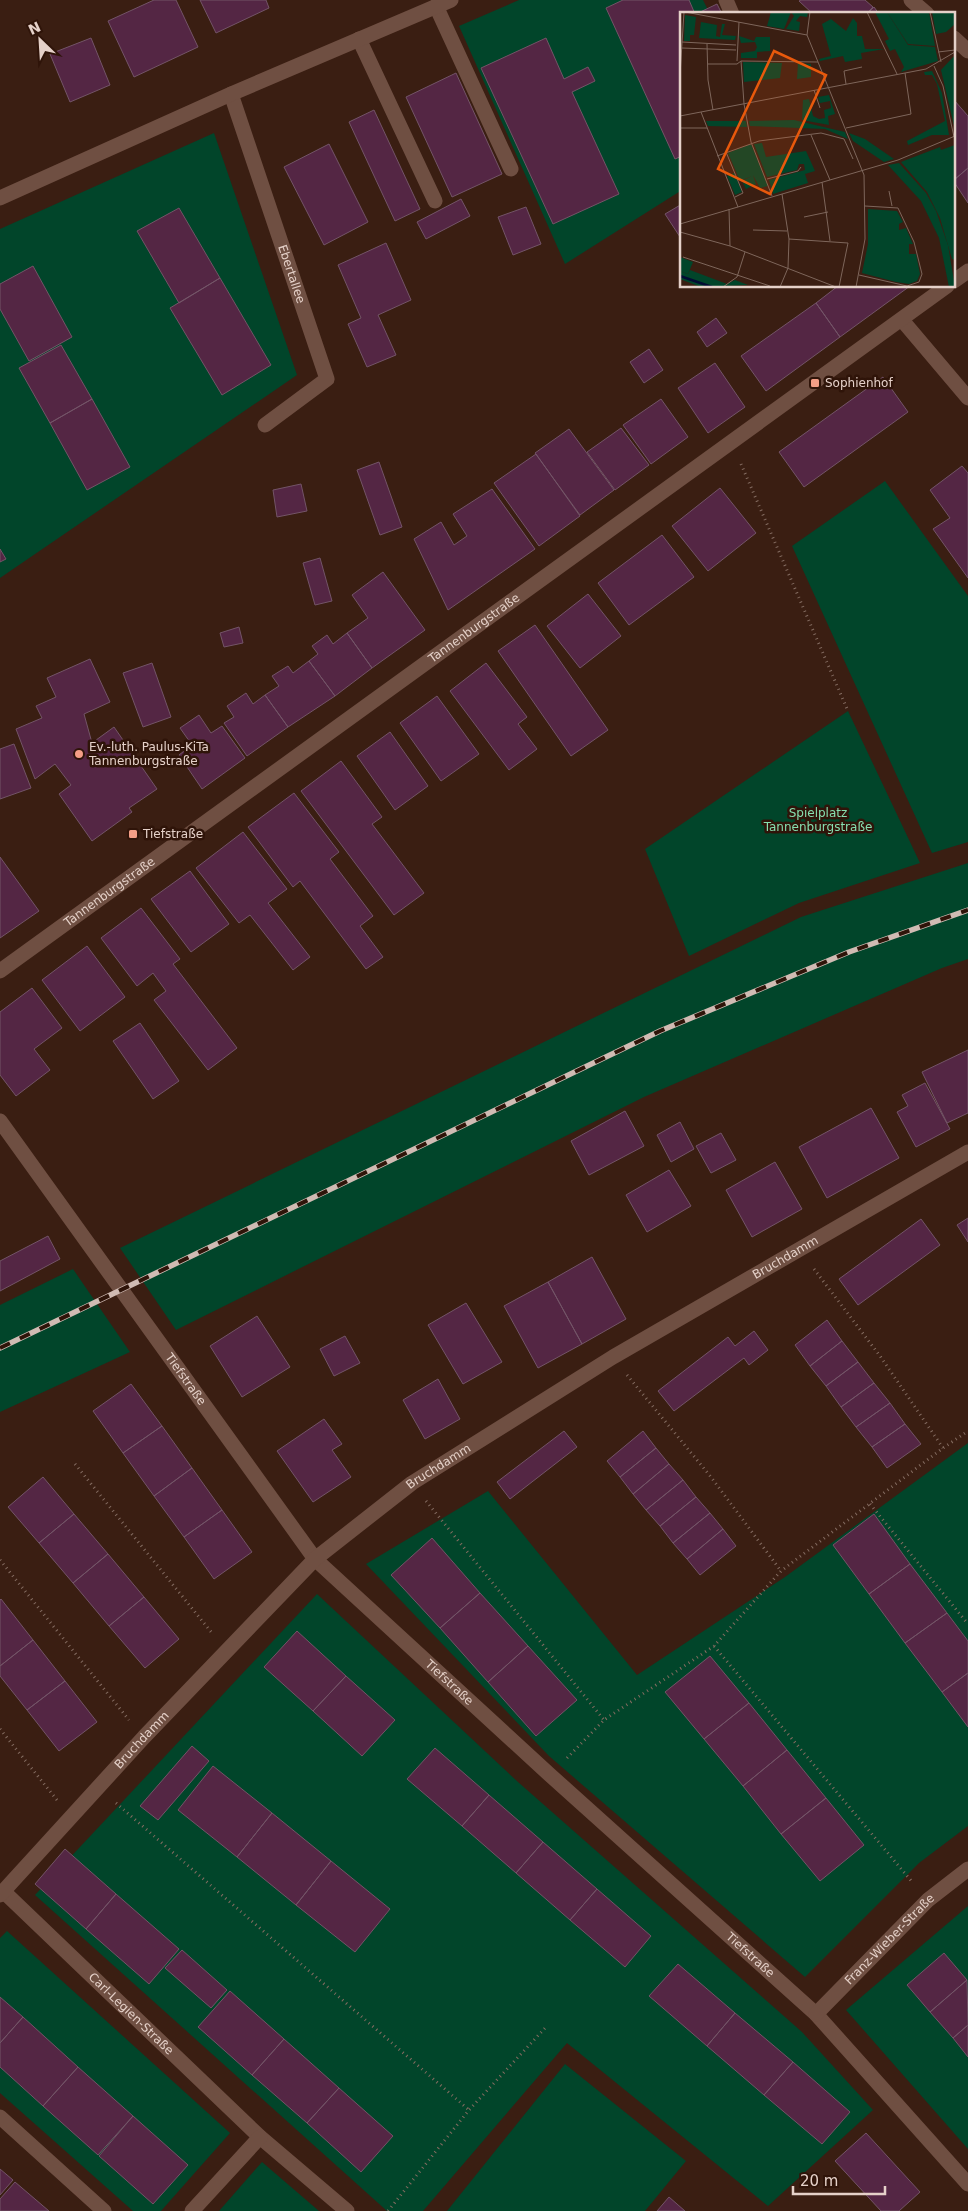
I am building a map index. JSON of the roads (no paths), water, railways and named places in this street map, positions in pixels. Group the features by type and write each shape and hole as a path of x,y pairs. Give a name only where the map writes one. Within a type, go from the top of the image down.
{"street":[{"path":"0,198 231,94 451,0"},
{"path":"726,0 731,12"},
{"path":"911,0 925,12"},
{"path":"436,6 511,169"},
{"path":"359,39 435,202"},
{"path":"956,40 968,51"},
{"name":"Ebertallee","path":"231,94 327,379 264,425"},
{"path":"956,280 968,271"},
{"name":"Tannenburgstraße","path":"0,971 152,859 944,288"},
{"path":"902,320 968,398"},
{"name":"Tiefstraße","path":"0,1121 315,1559 550,1775 816,2014 968,2184"},
{"name":"Bruchdamm","path":"2,1893 144,1738 315,1559 412,1483 613,1357 798,1248 968,1152"},
{"name":"Franz-Wieber-Straße","path":"816,2014 928,1900 968,1869"},
{"name":"Carl-Legien-Straße","path":"2,1893 260,2137 347,2211"},
{"path":"0,2118 104,2211"},
{"path":"192,2211 260,2137"}],"railway":[{"path":"0,1348 660,1031 849,952 968,910"}],"place":[{"name":"Sophienhof","path":"815,383"},
{"name":"Ev.-luth. Paulus-KiTa Tannenburgstraße","path":"79,754"},
{"name":"Tiefstraße","path":"133,834"}],"park label":[{"name":"Spielplatz Tannenburgstraße","path":"818,820"}]}
